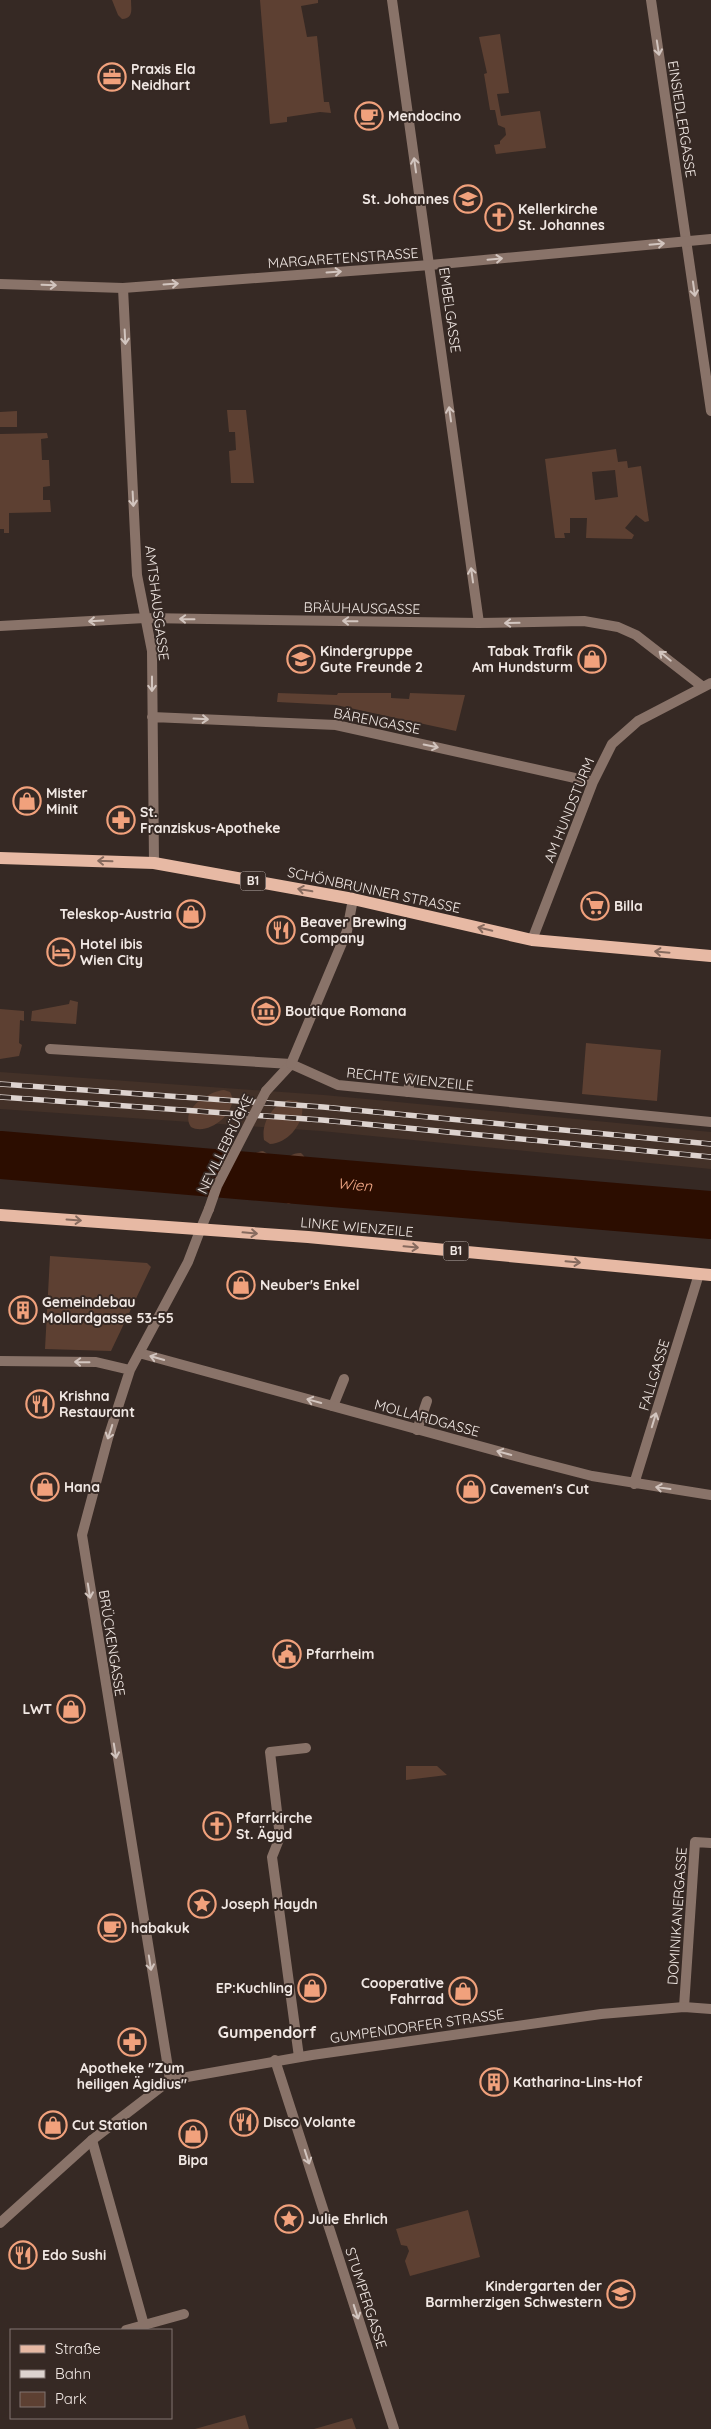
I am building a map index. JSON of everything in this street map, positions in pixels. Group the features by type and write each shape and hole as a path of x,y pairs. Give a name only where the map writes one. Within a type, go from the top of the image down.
{"main road":[{"name":"SCHÖNBRUNNER STRASSE","path":"0,858 154,862 353,899 532,940 711,956"},
{"name":"LINKE WIENZEILE","path":"0,1215 201,1228 705,1275"}],"street":[{"name":"EMBELGASSE","path":"392,0 479,624"},
{"name":"EINSIEDLERGASSE","path":"651,0 687,241"},
{"path":"711,239 687,241 711,411"},
{"name":"MARGARETENSTRASSE","path":"0,284 123,288 430,265 687,241"},
{"name":"AMTSHAUSGASSE","path":"123,288 137,575 152,651 154,862"},
{"name":"BRÄUHAUSGASSE","path":"0,626 145,618 479,624 584,621 618,626 656,648 707,685"},
{"name":"AM HUNDSTURM","path":"532,940 593,782 612,744 638,721 707,685"},
{"name":"BÄRENGASSE","path":"152,717 336,725 593,782"},
{"path":"291,1064 347,931 353,899"},
{"name":"RECHTE WIENZEILE","path":"50,1049 291,1064 338,1085 711,1122"},
{"name":"NEVILLEBRÜCKE","path":"201,1228 217,1186 266,1090 291,1064"},
{"path":"408,1092 410,1078"},
{"name":"BRÜCKENGASSE","path":"170,2080 82,1535 108,1438 130,1370 188,1262 201,1228"},
{"name":"FALLGASSE","path":"634,1484 705,1275"},
{"name":"MOLLARDGASSE","path":"139,1353 530,1460 634,1484 711,1495"},
{"path":"0,1361 96,1362 130,1370"},
{"path":"333,1406 344,1379"},
{"path":"417,1430 427,1402"},
{"path":"299,2057 272,1857 280,1837 270,1752 306,1748"},
{"name":"DOMINIKANERGASSE","path":"684,2007 694,1842 711,1843"},
{"name":"GUMPENDORFER STRASSE","path":"0,2222 92,2140 170,2080 276,2060 601,2014 684,2007 711,2009"},
{"name":"STUMPERGASSE","path":"276,2060 394,2429"},
{"path":"92,2140 144,2325"},
{"path":"130,2329 184,2314"}],"shaded area":[{"path":"0,1072 324,1095 711,1132 711,1169 321,1131 0,1109"}],"green space":[{"path":"112,0 131,0 130,15 122,19 118,15"},
{"path":"260,0 318,0 318,3 301,6 307,37 317,36 324,102 329,102 331,113 320,112 287,117 287,122 270,124"},
{"path":"500,34 509,93 497,94 501,116 540,111 546,148 496,154 494,145 500,144 500,141 506,135 505,128 498,125 495,110 490,110 484,74 487,73 479,37"},
{"path":"227,410 246,410 254,483 231,483 229,451 236,450 235,432 229,432"},
{"path":"17,411 17,427 0,427 0,412"},
{"path":"47,433 48,438 41,439 42,460 49,460 50,486 43,487 43,500 50,500 51,512 9,513 9,533 4,533 4,529 0,529 0,434"},
{"path":"616,449 618,462 627,461 628,468 641,466 649,521 645,522 636,515 625,528 634,535 632,539 586,538 587,518 570,518 570,533 564,533 565,538 555,538 545,459","holes":["615,470 618,497 595,500 592,472"]},
{"path":"278,693 337,695 338,693 391,693 391,698 409,699 410,693 465,695 456,731 336,705 277,702"},
{"path":"70,1000 78,1002 76,1024 31,1021 32,1011 69,1004"},
{"path":"0,1009 24,1011 24,1021 20,1020 19,1043 22,1045 19,1056 0,1059"},
{"path":"586,1043 661,1050 657,1101 582,1094"},
{"path":"224,1090 230,1092 232,1099 227,1114 214,1125 206,1128 198,1129 191,1127 188,1121 189,1114 197,1102 211,1094"},
{"path":"288,1100 297,1101 302,1106 301,1119 289,1136 277,1143 270,1144 264,1140 266,1121 277,1106"},
{"path":"263,1151 271,1156 271,1167 267,1178 253,1193 245,1196 237,1194 233,1184 236,1171 252,1155"},
{"path":"301,1153 306,1159 309,1173 301,1195 289,1204 281,1201 278,1195 277,1179 282,1164 287,1158 293,1154"},
{"path":"50,1256 147,1263 151,1267 111,1351 45,1349"},
{"path":"406,1766 437,1766 447,1775 406,1780"},
{"path":"468,2210 480,2257 410,2276 405,2261 409,2251 407,2246 401,2245 396,2229"},
{"path":"245,2415 249,2429 195,2429"},
{"path":"352,2418 356,2429 314,2429"}],"waterway":[{"name":"Wien","path":"0,1155 711,1215"}],"railway":[{"path":"0,1084 323,1107 711,1144"},
{"path":"0,1097 322,1120 711,1157"}],"place":[{"name":"Praxis Ela Neidhart","path":"112,77"},
{"name":"Mendocino","path":"369,116"},
{"name":"St. Johannes","path":"468,199"},
{"name":"Kellerkirche St. Johannes","path":"499,217"},
{"name":"Kindergruppe Gute Freunde 2","path":"301,659"},
{"name":"Tabak Trafik Am Hundsturm","path":"592,659"},
{"name":"Mister Minit","path":"27,801"},
{"name":"St. Franziskus-Apotheke","path":"121,820"},
{"name":"Billa","path":"595,906"},
{"name":"Teleskop-Austria","path":"191,914"},
{"name":"Beaver Brewing Company","path":"281,930"},
{"name":"Hotel ibis Wien City","path":"61,952"},
{"name":"Boutique Romana","path":"266,1011"},
{"name":"Neuber's Enkel","path":"241,1285"},
{"name":"Gemeindebau Mollardgasse 53-55","path":"23,1310"},
{"name":"Krishna Restaurant","path":"40,1404"},
{"name":"Hana","path":"45,1487"},
{"name":"Cavemen's Cut","path":"471,1489"},
{"name":"Pfarrheim","path":"287,1654"},
{"name":"LWT","path":"71,1709"},
{"name":"Pfarrkirche St. Ägyd","path":"217,1826"},
{"name":"Joseph Haydn","path":"202,1904"},
{"name":"habakuk","path":"112,1928"},
{"name":"EP:Kuchling","path":"312,1988"},
{"name":"Cooperative Fahrrad","path":"463,1991"},
{"name":"Apotheke \"Zum heiligen Ägidius\"","path":"132,2042"},
{"name":"Katharina-Lins-Hof","path":"494,2082"},
{"name":"Disco Volante","path":"244,2122"},
{"name":"Cut Station","path":"53,2125"},
{"name":"Bipa","path":"193,2134"},
{"name":"Julie Ehrlich","path":"289,2219"},
{"name":"Edo Sushi","path":"23,2255"},
{"name":"Kindergarten der Barmherzigen Schwestern","path":"621,2294"}],"district":[{"name":"Gumpendorf","path":"267,2032"}]}
